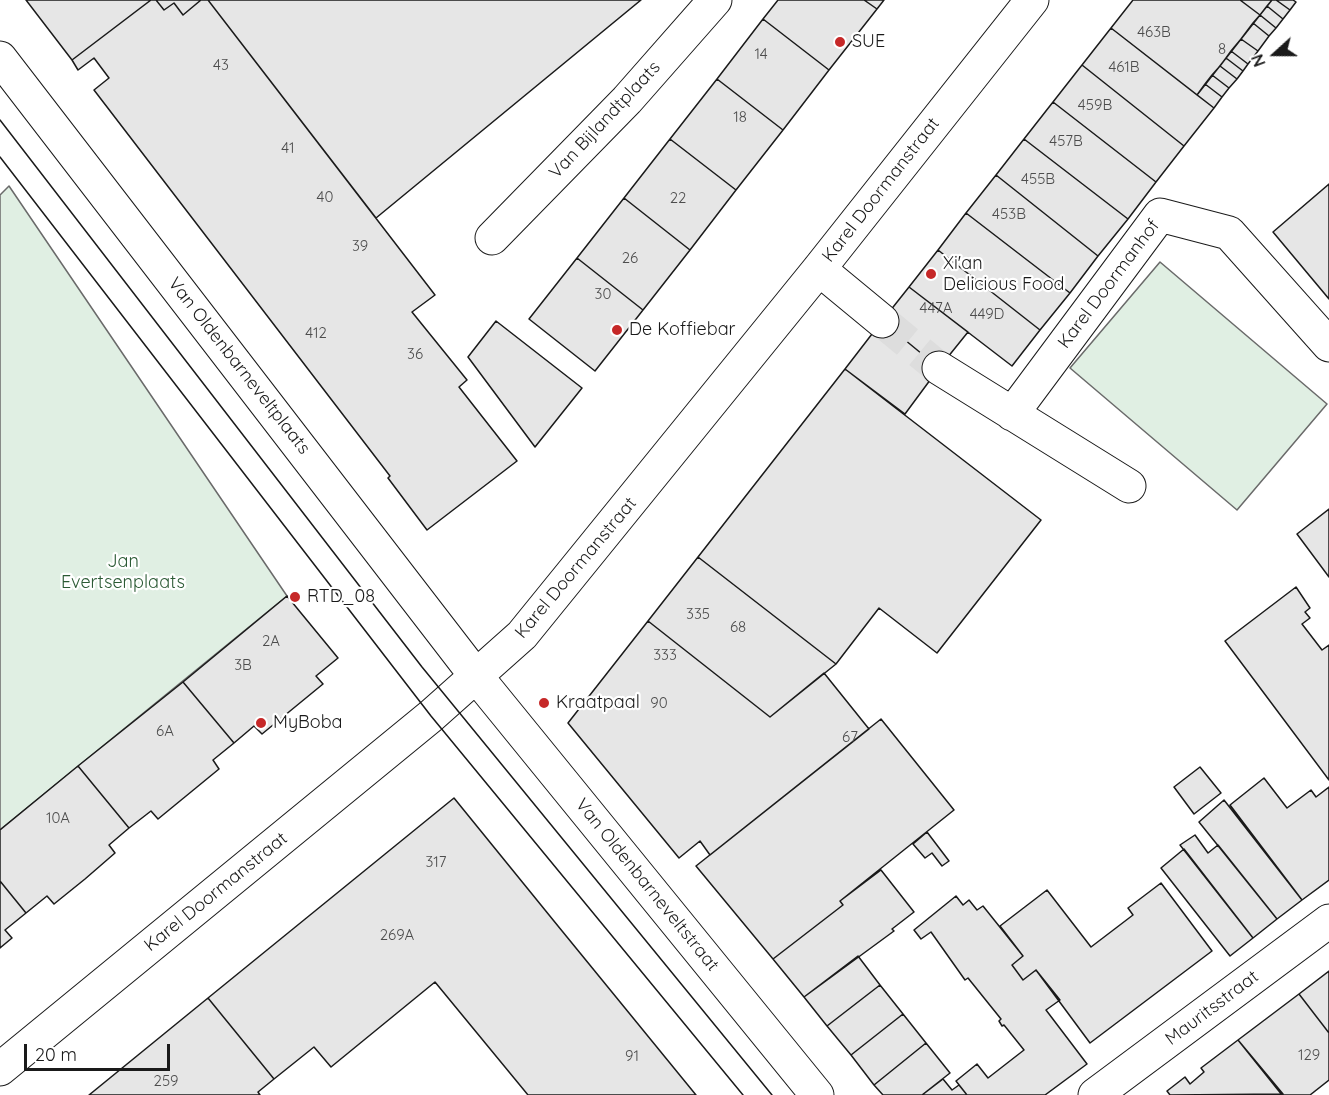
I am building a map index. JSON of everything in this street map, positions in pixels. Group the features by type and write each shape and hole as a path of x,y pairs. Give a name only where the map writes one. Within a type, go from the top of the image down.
{"street":[{"name":"Van Bijlandtplaats","path":"492,238 627,100 715,0"},
{"name":"Karel Doormanstraat","path":"0,1069 431,716 522,635 819,269 1032,0"},
{"name":"Van Oldenbarneveltplaats","path":"0,58 476,676"},
{"name":"Karel Doormanhof","path":"1012,414 1160,215 1229,233 1329,345"},
{"path":"819,269 882,321"},
{"path":"939,368 1129,486"},
{"name":"Van Oldenbarneveltstraat","path":"476,676 817,1095"},
{"name":"Mauritsstraat","path":"1095,1095 1329,921"}],"green space":[{"name":"Jan Evertsenplaats","path":"9,186 287,596 0,830 0,195"},
{"path":"1160,262 1327,404 1237,510 1070,368"}],"building":[{"path":"26,0 151,0 72,60"},
{"path":"151,0 156,0 164,10 174,3 183,15 201,0 208,0 435,295 412,312 467,380 459,387 517,461 427,530 388,478 390,476 94,90 109,78 94,58 78,70 72,60"},
{"path":"156,0 201,0 183,15 174,3 164,10"},
{"path":"208,0 641,0 376,218"},
{"path":"778,0 864,0 877,9 829,70 763,19"},
{"path":"864,0 884,0 877,9"},
{"path":"1133,0 1240,0 1260,15 1197,95 1111,28"},
{"path":"1240,0 1272,0 1260,15"},
{"path":"1272,0 1276,0 1290,10 1283,19 1267,6"},
{"path":"1276,0 1293,0 1296,2 1290,10"},
{"path":"1267,6 1283,19 1276,28 1260,15"},
{"path":"1260,15 1276,28 1269,36 1253,23"},
{"path":"763,19 829,70 783,130 717,79"},
{"path":"1253,23 1269,36 1258,51 1241,39"},
{"path":"1111,28 1214,108 1184,146 1082,65"},
{"path":"1241,39 1258,51 1248,64 1231,51"},
{"path":"1231,51 1248,64 1243,71 1226,58"},
{"path":"1226,58 1243,71 1237,79 1220,66"},
{"path":"1082,65 1184,146 1156,182 1053,102"},
{"path":"1220,66 1237,79 1229,88 1212,75"},
{"path":"1212,75 1229,88 1222,97 1205,84"},
{"path":"717,79 783,130 736,190 670,139"},
{"path":"1205,84 1222,97 1214,108 1197,95"},
{"path":"1053,102 1156,182 1128,219 1024,139"},
{"path":"670,139 736,190 690,250 624,198"},
{"path":"1024,139 1128,219 1098,256 996,175"},
{"path":"996,175 1098,256 1070,293 966,213"},
{"path":"1329,184 1329,299 1273,232"},
{"path":"624,198 690,250 643,310 577,258"},
{"path":"966,213 1070,293 1040,330 938,250"},
{"path":"938,250 1040,330 1012,366 909,287"},
{"path":"577,258 643,310 595,371 529,319"},
{"path":"909,287 968,332 939,368 882,321"},
{"path":"496,321 582,388 535,447 468,357"},
{"path":"882,321 939,368 905,414 845,369"},
{"path":"845,369 1041,520 937,653 879,608 836,664 698,557"},
{"path":"1329,509 1329,577 1297,534"},
{"path":"698,557 836,664 770,717 648,621"},
{"path":"1296,587 1310,608 1305,612 1310,618 1302,624 1322,650 1329,645 1329,780 1225,641"},
{"path":"287,596 338,658 316,676 323,684 262,734 254,726 234,743 183,682"},
{"path":"648,621 770,717 824,673 869,729 710,855 700,841 679,858 568,723"},
{"path":"183,682 234,743 213,760 219,769 158,819 151,811 129,828 78,766"},
{"path":"881,719 954,810 840,901 843,905 773,959 696,866"},
{"path":"78,766 129,828 109,845 115,853 85,879 54,904 47,896 26,913 0,881 0,830"},
{"path":"1200,767 1221,793 1194,814 1174,787"},
{"path":"1264,778 1287,808 1311,790 1316,797 1329,787 1329,880 1302,900 1230,805"},
{"path":"454,798 696,1095 528,1095 435,982 331,1067 314,1047 274,1079 208,998"},
{"path":"1224,800 1302,900 1277,919 1199,822"},
{"path":"927,832 949,861 942,866 932,853 925,858 913,844"},
{"path":"1195,835 1208,853 1218,845 1277,919 1253,938 1180,845"},
{"path":"1184,849 1253,938 1230,956 1161,868"},
{"path":"881,870 914,912 892,929 894,931 804,997 773,959 843,905 840,901"},
{"path":"0,881 26,913 5,930 12,938 0,948"},
{"path":"1161,883 1212,951 1090,1043 1036,970 1023,980 1012,965 1023,956 1000,926 1047,890 1091,947 1133,915 1128,908"},
{"path":"956,896 963,905 969,900 977,910 983,906 1023,956 1012,965 1023,980 1036,970 1060,1000 1046,1010 1087,1064 1045,1095 967,1095 956,1081 977,1064 988,1078 1024,1050 1004,1025 1002,1026 999,1021 1001,1019 968,978 965,980 931,932 921,939 914,930"},
{"path":"858,956 880,985 827,1026 804,997"},
{"path":"1329,971 1329,1033 1299,994"},
{"path":"880,985 903,1014 851,1055 827,1026"},
{"path":"1299,994 1329,1033 1329,1080 1310,1095 1282,1095 1238,1040"},
{"path":"208,998 274,1079 258,1092 260,1095 89,1095"},
{"path":"903,1014 926,1043 874,1085 851,1055"},
{"path":"1238,1040 1283,1094 1170,1095 1167,1091 1185,1077 1190,1084 1204,1072 1201,1068"},
{"path":"926,1043 950,1073 922,1095 883,1095 874,1085"},
{"path":"943,1079 952,1090 959,1085 967,1095 922,1095"}],"tunnel":[{"path":"882,321 939,368"}],"tram line":[{"path":"0,120 422,667 772,1095"},
{"path":"0,157 431,716 743,1095"}],"place":[{"name":"SUE","path":"840,42"},
{"name":"Xi'an Delicious Food","path":"931,274"},
{"name":"De Koffiebar","path":"617,330"},
{"name":"RTD_08","path":"295,597"},
{"name":"Kraatpaal","path":"544,703"},
{"name":"MyBoba","path":"261,723"}]}
